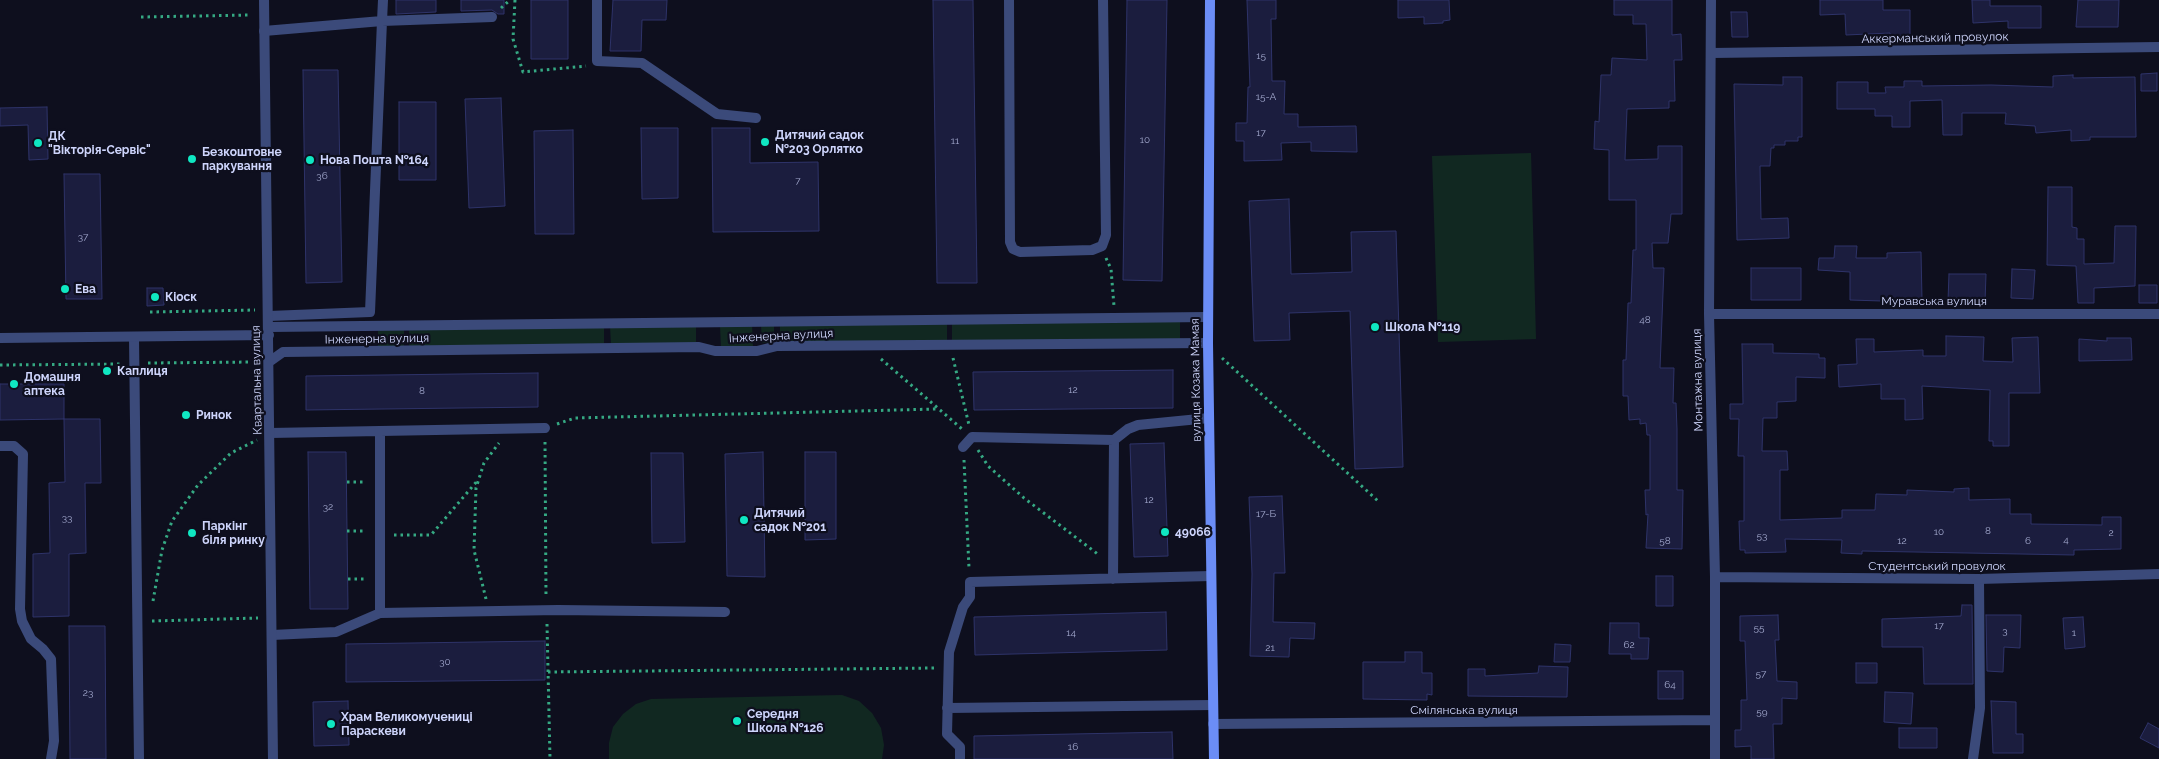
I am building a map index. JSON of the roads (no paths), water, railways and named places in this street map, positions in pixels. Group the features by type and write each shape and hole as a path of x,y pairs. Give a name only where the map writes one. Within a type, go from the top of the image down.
{"street":[{"name":"Квартальна вулиця","path":"264,0 273,759"},
{"path":"382,21 383,0"},
{"path":"597,0 597,61 642,63 717,114 756,118"},
{"path":"1009,0 1010,242 1013,249 1020,252 1092,250 1102,246 1106,235 1103,0"},
{"name":"вулиця Козака Мамая","path":"1210,0 1208,343 1214,759"},
{"name":"Монтажна вулиця","path":"1711,0 1709,314 1715,759"},
{"path":"264,31 382,21 492,17"},
{"name":"Інженерна вулиця","path":"269,313 370,312 382,21"},
{"name":"Аккерманський провулок","path":"1712,53 2159,47"},
{"name":"Муравська вулиця","path":"1709,314 2159,314"},
{"name":"Інженерна вулиця","path":"0,338 134,337 269,331 1114,316 1208,317"},
{"path":"134,337 139,759"},
{"name":"Інженерна вулиця","path":"268,362 283,352 699,347 715,351 749,351 777,346 1208,343"},
{"path":"963,446 972,437 1114,440 1128,429 1138,425 1209,418"},
{"path":"270,433 545,428"},
{"path":"380,431 380,613"},
{"path":"1113,579 1114,440"},
{"path":"0,446 14,446 23,454 20,610 22,621 31,638 44,649 51,659 54,741 51,759"},
{"name":"Студентський провулок","path":"1714,577 1979,579 2159,574"},
{"path":"960,759 960,747 946,734 948,668 949,652 962,607 970,597 970,582 1211,576"},
{"path":"1973,759 1980,708 1979,579"},
{"path":"272,635 336,632 380,613 546,610 726,612"},
{"path":"947,708 1213,705"},
{"name":"Смілянська вулиця","path":"1214,724 1714,720"}],"place":[{"name":"Дитячий садок №203 Орлятко","path":"765,142"},
{"name":"ДК \"Вікторія-Сервіс\"","path":"38,143"},
{"name":"Безкоштовне паркування","path":"192,159"},
{"name":"Нова Пошта №164","path":"310,160"},
{"name":"Ева","path":"65,289"},
{"name":"Кіоск","path":"155,297"},
{"name":"Школа №119","path":"1375,327"},
{"name":"Каплиця","path":"107,371"},
{"name":"Домашня аптека","path":"14,384"},
{"name":"Ринок","path":"186,415"},
{"name":"Дитячий садок №201","path":"744,520"},
{"name":"49066","path":"1165,532"},
{"name":"Паркінг біля ринку","path":"192,533"},
{"name":"Середня Школа №126","path":"737,721"},
{"name":"Храм Великомучениці Параскеви","path":"331,724"}]}
